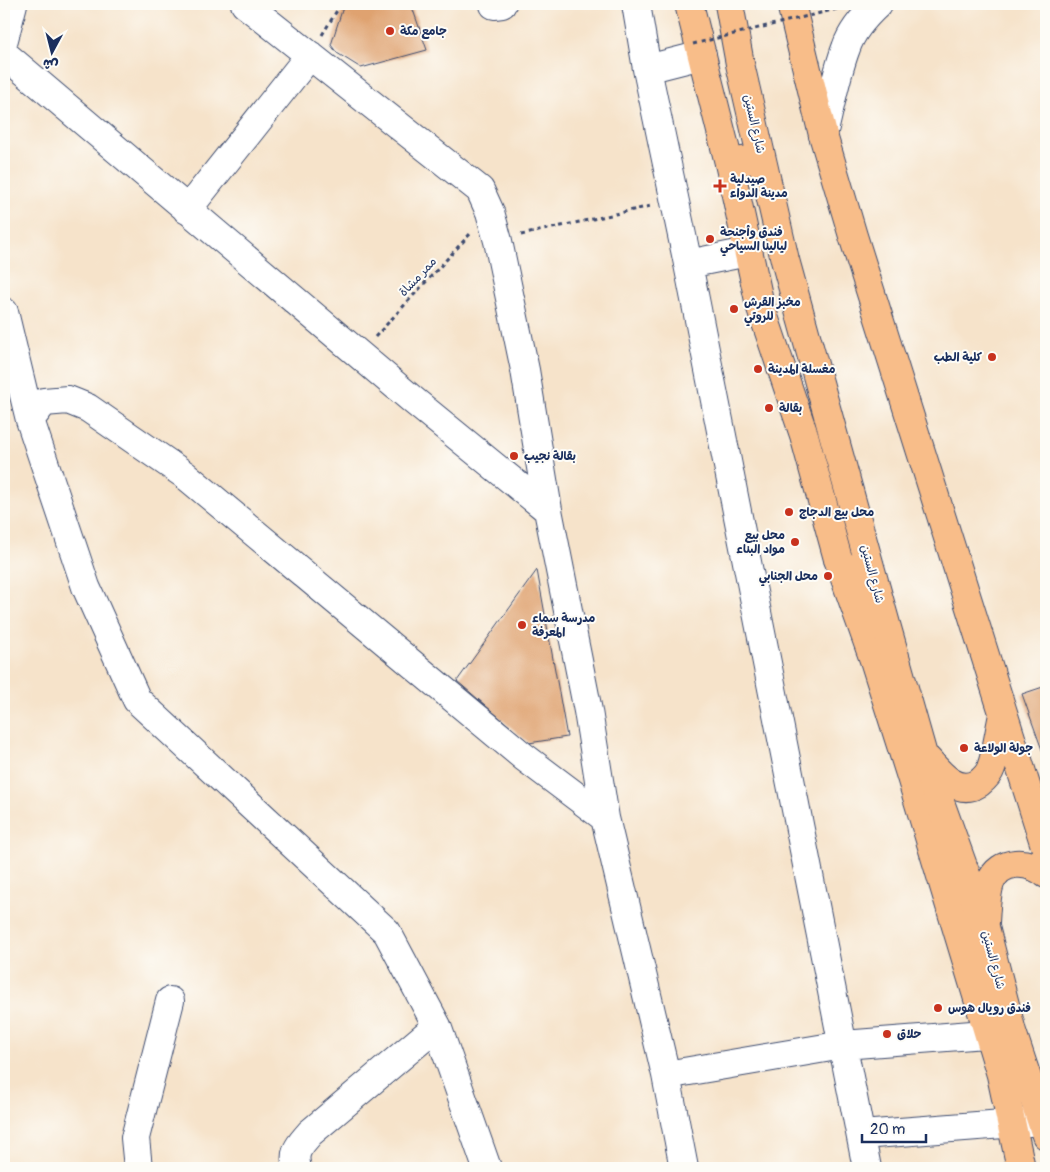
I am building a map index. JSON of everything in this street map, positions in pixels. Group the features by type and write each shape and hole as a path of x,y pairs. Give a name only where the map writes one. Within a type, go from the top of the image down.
{"main road":[{"path":"689,4 697,50 729,163 760,304 804,435 838,559 1000,1032 1000,1075 1021,1168"},
{"name":"شارع الستين","path":"729,4 740,64 785,260 887,628 924,755 985,927 1000,1032 1044,1128"},
{"path":"791,4 823,135 856,246 1046,849"},
{"path":"729,163 761,158"},
{"path":"838,559 887,628"},
{"path":"924,755 949,782 962,787 974,786 983,780 990,770 1003,715"},
{"path":"985,927 991,882 1006,866 1024,863 1046,874"}],"street":[{"path":"4,39 13,4"},
{"path":"245,4 480,190 490,212 526,370 548,510 588,711 605,818 666,1074 684,1168"},
{"path":"636,4 647,69 688,264 867,1168"},
{"path":"823,135 846,47 854,31 865,16 878,4"},
{"path":"647,69 697,50"},
{"path":"4,54 414,401 548,510"},
{"path":"187,210 310,55"},
{"path":"688,264 748,252"},
{"path":"4,312 30,420 86,587 136,700 387,932 437,1026 487,1168"},
{"path":"30,420 44,402 68,400 88,408 185,475 524,757 605,818"},
{"path":"138,1168 134,1138 170,1001"},
{"path":"296,1168 296,1150 310,1133 437,1026"},
{"path":"666,1074 843,1045 1000,1032"},
{"path":"861,1135 1011,1124 1044,1128"}],"path":[{"path":"310,55 341,4"},
{"path":"697,50 845,7"},
{"path":"498,241 674,201"},
{"name":"ممر مشاة","path":"359,354 490,212"}],"building":[{"path":"344,4 411,4 427,50 361,68 337,53 331,45"},
{"name":"مدرسة سماء المعرفة","path":"537,570 567,737 529,743 457,681"},
{"path":"1046,686 1046,761 1022,694"}],"place":[{"name":"جامع مكة","path":"390,31"},
{"name":"صيدلية مدينة الدواء","path":"720,186"},
{"name":"فندق وأجنحة ليالينا السياحي","path":"710,239"},
{"name":"مخبز القرش للروتي","path":"734,309"},
{"name":"كلية الطب","path":"992,357"},
{"name":"مغسلة المدينة","path":"758,369"},
{"name":"بقالة","path":"769,408"},
{"name":"بقالة نجيب","path":"514,456"},
{"name":"محل بيع الدجاج","path":"789,512"},
{"name":"محل بيع مواد البناء","path":"795,542"},
{"name":"محل الجنابي","path":"828,576"},
{"name":"مدرسة سماء المعرفة","path":"522,625"},
{"name":"جولة الولاعة","path":"964,748"},
{"name":"فندق رويال هوس","path":"938,1008"},
{"name":"حلاق","path":"887,1034"}]}
